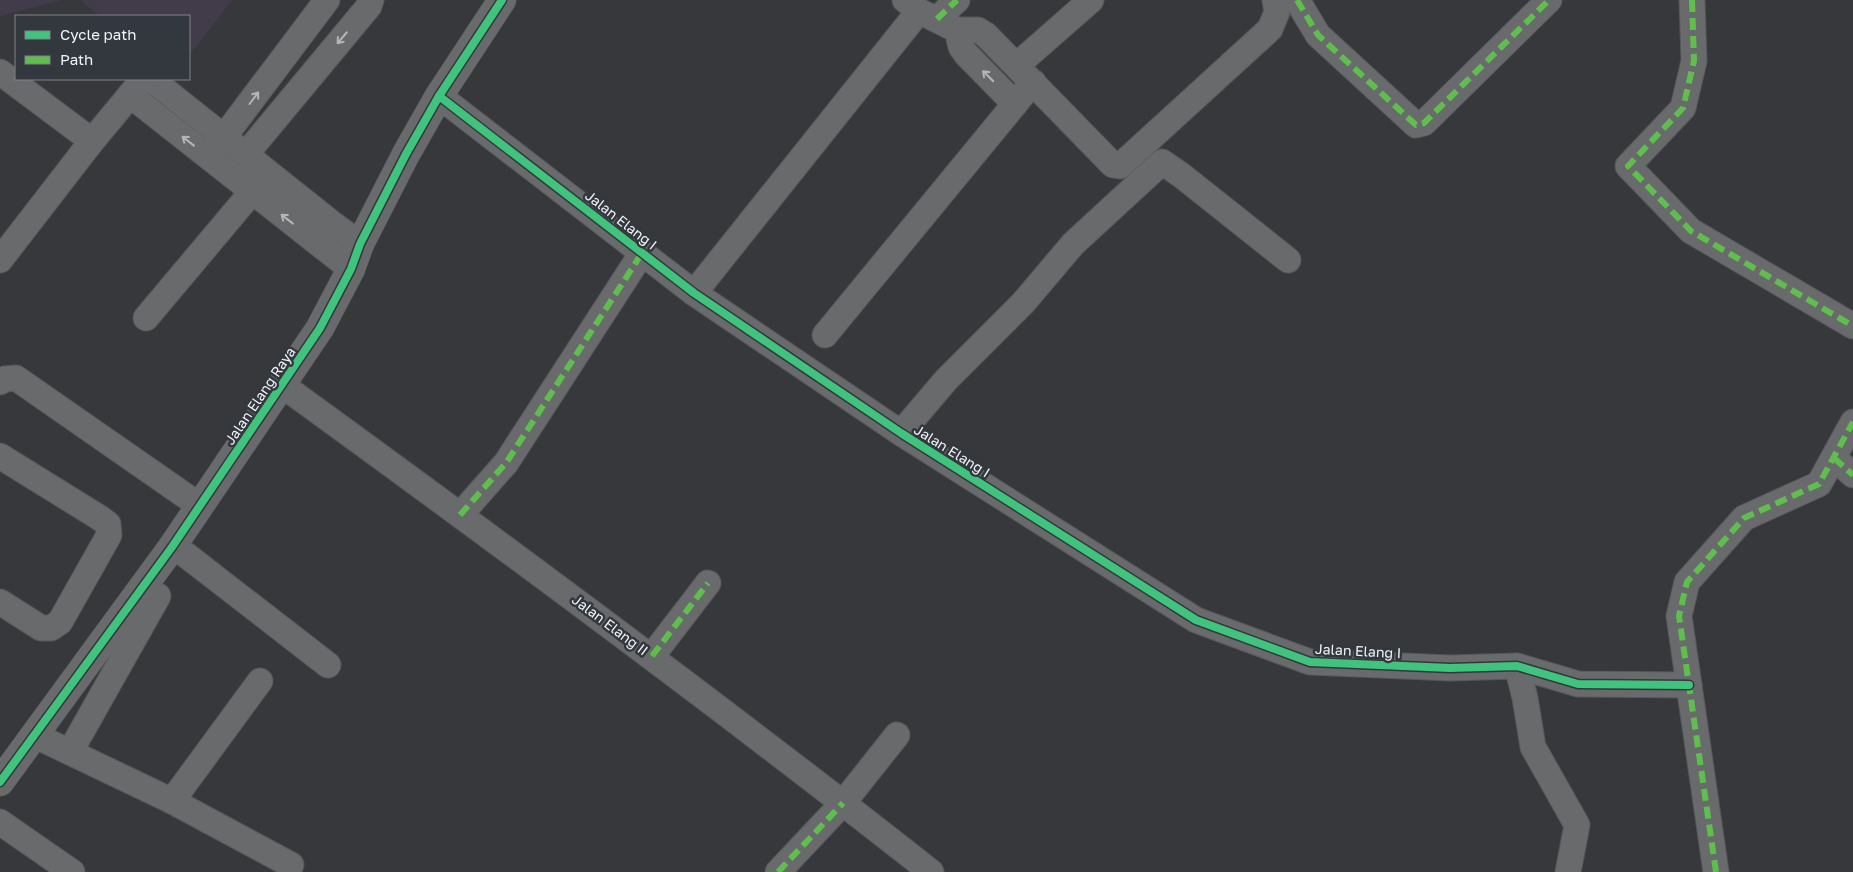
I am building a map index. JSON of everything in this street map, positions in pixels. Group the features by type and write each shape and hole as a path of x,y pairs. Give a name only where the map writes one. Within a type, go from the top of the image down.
{"street":[{"path":"209,157 327,0"},
{"path":"246,154 369,6 371,0"},
{"name":"Jalan Elang Raya","path":"0,782 172,547 320,328 406,154 439,96 502,0"},
{"path":"694,293 930,15 957,0"},
{"path":"825,335 1016,104 1025,74 1090,0"},
{"path":"930,15 978,30 986,35 1116,167 1120,166 1270,29 1277,12 1275,0"},
{"path":"1297,0 1318,35 1416,125 1424,123 1549,0"},
{"path":"1692,0 1694,61 1683,108 1628,166 1692,231 1853,326"},
{"path":"930,15 1016,104"},
{"path":"0,72 92,142"},
{"path":"152,80 268,173 356,257"},
{"path":"0,260 137,87 209,157 254,193 356,257"},
{"name":"Jalan Elang I","path":"439,96 694,293 901,433 1196,620 1310,662 1450,668 1517,666 1578,684 1689,685"},
{"path":"901,433 946,380 1023,303 1073,244 1162,162 1288,260"},
{"path":"146,318 254,193 268,173"},
{"path":"460,514 506,463 642,253"},
{"path":"0,382 5,379 16,378 200,506"},
{"name":"Jalan Elang II","path":"282,385 652,656 848,796 930,860"},
{"path":"1716,872 1679,616 1687,582 1744,518 1819,484 1853,422"},
{"path":"0,456 100,518 108,524 109,536 60,622 52,628 41,628 0,602"},
{"path":"1834,458 1853,475"},
{"path":"172,547 186,555 328,665"},
{"path":"652,656 708,583"},
{"path":"70,752 158,596"},
{"path":"1517,666 1525,698 1533,747 1577,825 1568,872"},
{"path":"172,801 260,681"},
{"path":"34,734 172,801 291,865"},
{"path":"778,872 848,796 897,735"},
{"path":"0,822 72,872"}],"shaded area":[{"path":"0,0 62,0 0,16"},
{"path":"80,0 232,0 190,55 190,15 99,15"}],"marked path":[{"path":"937,19 957,0"},
{"path":"1297,0 1318,35 1416,125 1424,123 1549,0"},
{"path":"1692,0 1694,61 1683,108 1628,166 1691,231 1853,326"},
{"path":"460,515 506,463 642,253"},
{"path":"1716,872 1679,616 1687,582 1744,518 1819,484 1853,422"},
{"path":"1834,458 1853,475"},
{"path":"652,656 708,583"},
{"path":"778,872 843,803"}],"cycle path":[{"path":"0,782 172,547 320,328 351,269 360,244 406,154 439,96 502,0"},
{"path":"439,96 694,293 901,433 1196,620 1310,662 1450,668 1517,666 1578,684 1689,685"}]}
